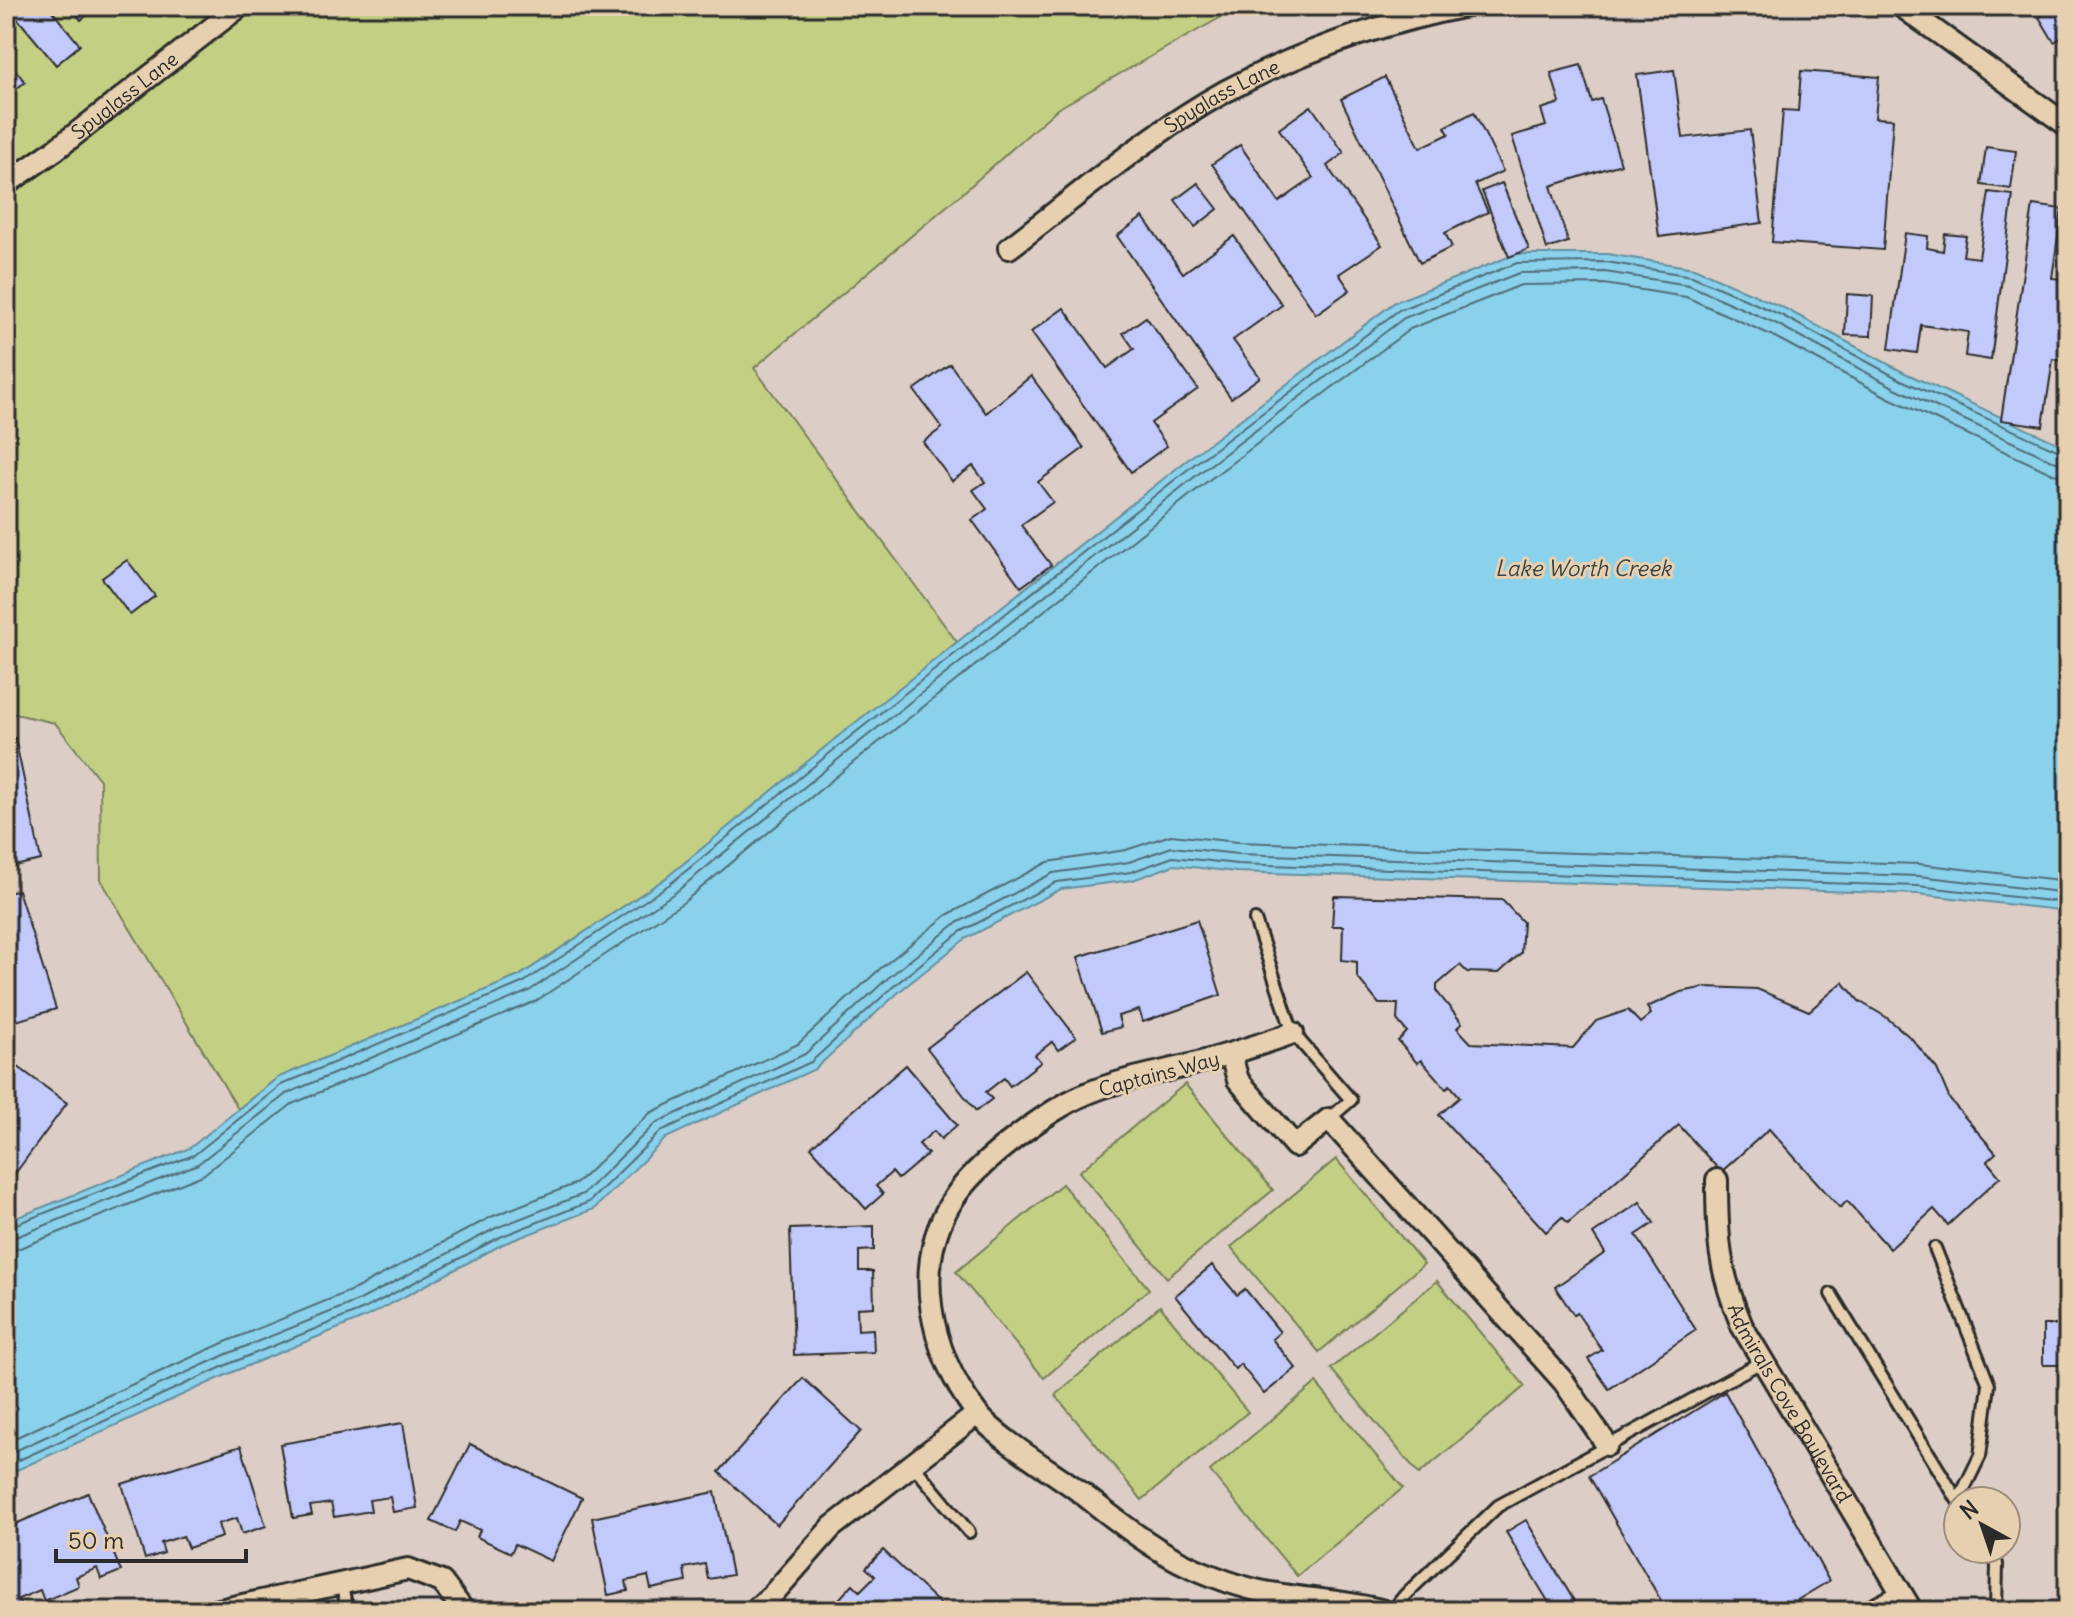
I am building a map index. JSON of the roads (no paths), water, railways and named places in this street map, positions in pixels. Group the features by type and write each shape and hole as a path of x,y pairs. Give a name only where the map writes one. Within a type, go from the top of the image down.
{"street":[{"name":"Spyglass Lane","path":"6,184 55,150 240,6"},
{"name":"Spyglass Lane","path":"1009,248 1161,132 1224,92 1292,58 1339,39 1411,17 1467,6"},
{"path":"1901,6 2068,126"},
{"name":"Captains Way","path":"1293,1033 1231,1055 1105,1086 1069,1102 1035,1124 976,1171 952,1200 931,1252 931,1311 943,1353 977,1414 1149,1544 1188,1566 1231,1583 1324,1605 1356,1603 1384,1611"},
{"path":"1231,1055 1238,1080 1295,1146 1329,1119 1564,1382 1607,1445"},
{"name":"Admirals Cove Boulevard","path":"1717,1180 1718,1245 1726,1286 1742,1326 1912,1611"},
{"path":"754,1611 832,1527 977,1414"},
{"path":"215,1611 408,1569 442,1582 464,1611"}],"lane":[{"path":"1255,920 1293,1033 1351,1100 1329,1119"},
{"path":"1935,1248 1989,1385 1980,1456 1966,1485"},
{"path":"1831,1294 1948,1485"},
{"path":"1392,1611 1498,1506 1763,1361"},
{"path":"913,1465 969,1532"},
{"path":"1996,1611 1997,1565"},
{"path":"341,1584 348,1611"},
{"path":"1860,1611 1899,1591"}],"water":[{"name":"Lake Worth Creek","path":"1516,254 1607,254 1694,268 1784,308 1903,372 2068,448 2068,911 1918,894 1236,872 1174,865 1133,880 1061,889 965,939 900,991 815,1069 666,1138 594,1209 503,1244 368,1316 235,1371 6,1475 6,1222 190,1148 277,1078 519,976 666,878 836,738 1191,457 1395,302"}]}
